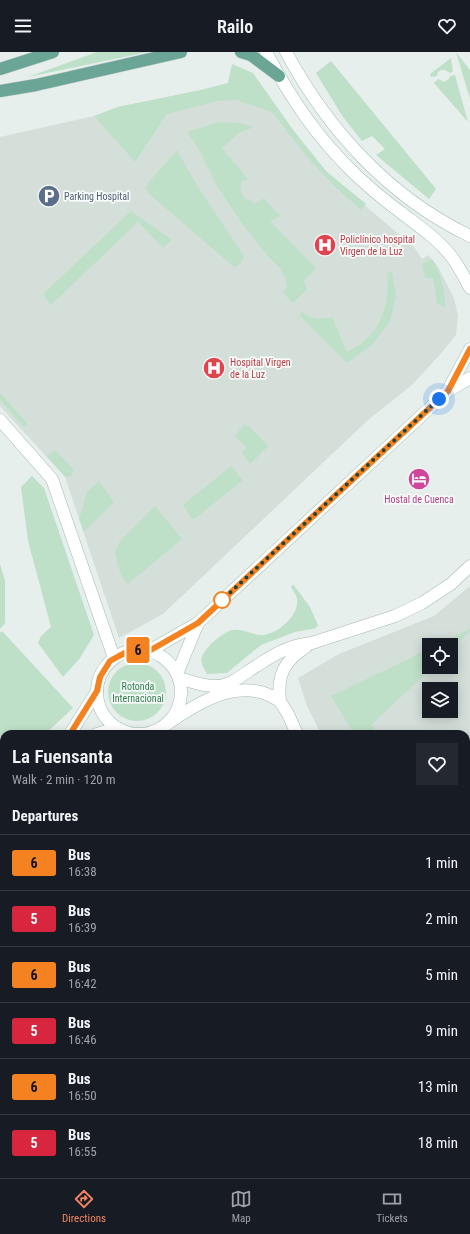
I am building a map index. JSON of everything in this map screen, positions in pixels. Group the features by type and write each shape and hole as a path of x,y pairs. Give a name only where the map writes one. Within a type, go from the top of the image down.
{"main road":[{"path":"0,69 53,52"},
{"path":"0,91 181,52"},
{"path":"242,52 251,55 279,76"}],"street":[{"path":"266,52 306,119 325,143 372,189 437,241 460,268 470,288"},
{"path":"286,52 302,81 324,114 343,138 362,158 379,174 428,213 470,236"},
{"path":"448,391 470,349"},
{"path":"149,651 198,623 448,391 470,378"},
{"path":"0,420 52,479 114,658"},
{"path":"227,684 232,683 278,653 295,646 312,643 395,616 422,603 445,588 470,566"},
{"path":"178,676 198,623"},
{"path":"280,701 280,679 287,662 293,655 312,643"},
{"path":"73,730 97,691 102,673 114,658 129,651 139,650 149,651 164,658 172,665 178,676 181,689 181,700 177,711 167,724"},
{"path":"178,676 202,685 214,686 247,682 264,685 274,692 295,730"},
{"path":"97,691 98,700 109,722 123,730"},
{"path":"157,730 204,700 213,697 240,691 262,692 280,701"},
{"path":"110,730 117,728"}],"shaded area":[{"name":"Hospital Virgen de la Luz","path":"196,91 277,109 317,165 414,247 422,259 428,255 437,265 454,298 458,316 456,335 413,384 368,420 163,614 119,638 65,477 0,406 0,137 94,116 118,107"},
{"path":"470,586 470,730 319,730 307,706 298,678 339,654 434,616"}],"green space":[{"path":"97,52 148,52 28,77"},
{"path":"456,52 470,70 470,99"},
{"path":"451,58 453,71 450,73 445,70 441,70 438,72 437,76 431,77 430,74"},
{"path":"331,61 436,189 429,199 376,155 385,149 372,136 362,141 343,117 316,73"},
{"path":"232,64 253,73 294,131 326,171 366,204 361,210 334,186 308,158 272,112 236,100 218,101 167,114 135,162 94,116 118,107 228,83"},
{"path":"455,75 468,122 434,83 438,79 444,82 449,79 450,76"},
{"path":"219,122 239,123 254,127 239,133 222,148 248,179 242,182 241,186 245,199 251,200 254,204 264,198 280,216 270,221 316,268 304,281 307,289 293,303 283,291 288,286 280,268 267,255 243,225 217,186 198,148 187,132"},
{"path":"177,150 198,187 244,256 240,263 234,267 145,189 148,183"},
{"path":"131,211 172,240 163,248 138,222 51,305 43,294"},
{"path":"432,259 442,282 445,295 445,308 437,303 433,278 425,278 422,264"},
{"path":"392,272 396,296 390,321 372,345 347,363 299,315 302,312 316,318 332,317 347,352 368,338 375,329 380,320 387,298 387,273"},
{"path":"0,393 27,423 27,426 23,426 0,400"},
{"path":"244,424 251,428 268,446 250,464 242,453 246,447 235,436"},
{"path":"55,450 74,470 71,476 65,477 47,456"},
{"path":"231,466 243,480 193,520 183,505"},
{"path":"32,476 44,488 94,635 80,658 63,677 38,643 41,636 51,627 28,541 21,487"},
{"path":"99,481 114,502 84,532 79,519 87,492"},
{"path":"155,506 182,539 128,584 123,579 115,552 120,541"},
{"path":"0,564 5,581 5,623 0,629"},
{"path":"293,584 310,607 318,625 316,628 295,632 261,645 227,673 207,674 203,666 202,657 206,649 225,633 237,630 262,635 268,634 275,631 287,622 295,611 297,604 297,598 291,587"},
{"path":"470,629 470,631 458,643 458,638 451,638"},
{"path":"2,631 73,708 49,730 0,730 0,633"},
{"path":"422,652 422,674 426,674 371,725 375,730 352,730 331,696"},
{"name":"Rotonda Internacional","path":"137,663 153,668 161,676 166,692 161,708 153,716 137,721 121,716 113,708 108,692 113,676 121,668"}],"bus line":[{"name":"6","path":"72,730 97,691 100,677 110,661 129,651 149,651 198,623 448,391 470,349"}],"place":[{"name":"Parking Hospital","path":"49,196"},
{"name":"Policlínico hospital Virgen de la Luz","path":"325,245"},
{"name":"Hospital Virgen de la Luz","path":"214,368"},
{"name":"Hostal de Cuenca","path":"419,479"}],"route":[{"path":"222,600 221,601 439,399"}]}
